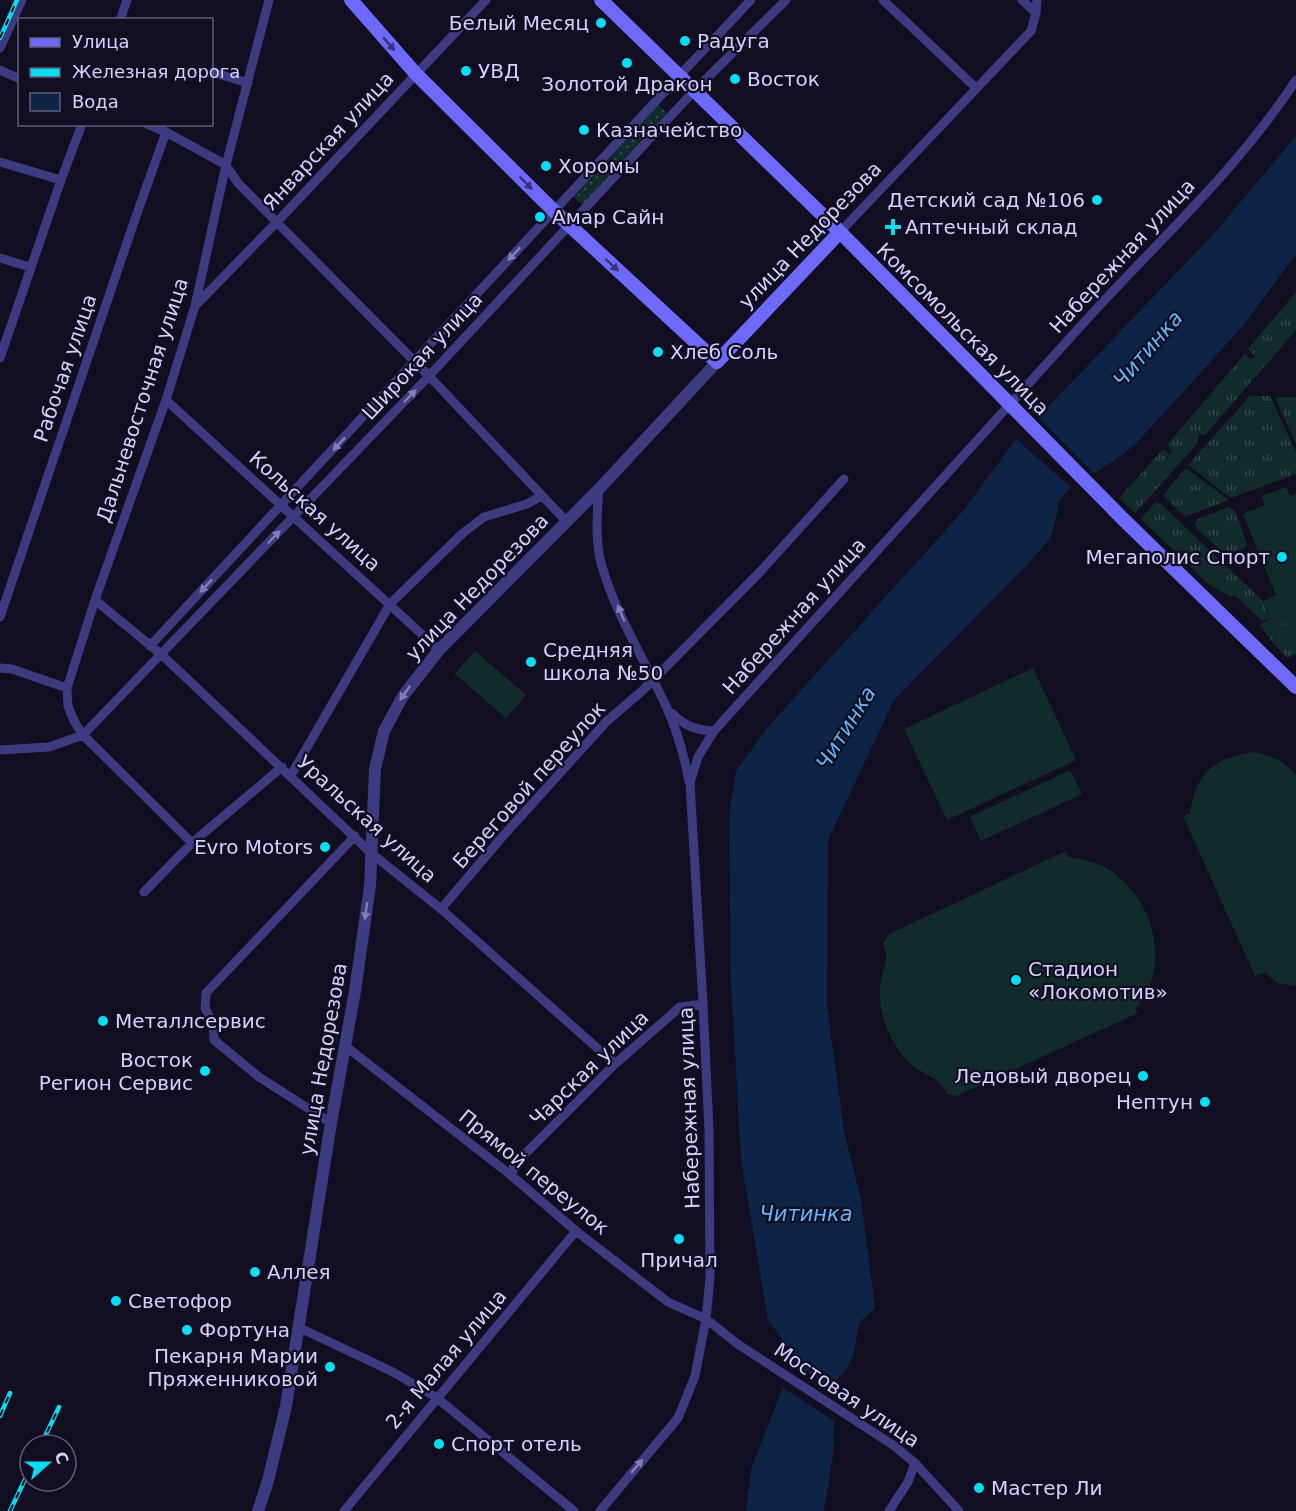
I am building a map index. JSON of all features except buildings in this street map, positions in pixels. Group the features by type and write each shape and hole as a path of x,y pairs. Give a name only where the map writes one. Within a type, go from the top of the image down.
{"main road":[{"path":"351,0 416,74 554,211 717,362"},
{"name":"Комсомольская улица","path":"601,0 840,232 1124,520 1296,687"},
{"name":"улица Недорезова","path":"717,362 840,232"}],"street":[{"path":"0,48 22,0"},
{"path":"121,18 127,0"},
{"name":"Дальневосточная улица","path":"192,843 83,735 68,706 67,688 95,600 166,400 195,306 226,165 269,0"},
{"name":"Январская улица","path":"195,306 486,0"},
{"name":"Широкая улица","path":"150,646 751,0"},
{"name":"Широкая улица","path":"83,735 429,376 695,90 786,0"},
{"path":"883,0 976,88"},
{"path":"1022,0 1036,13"},
{"name":"улица Недорезова","path":"840,232 1031,31 1037,0"},
{"path":"0,70 18,78"},
{"path":"213,72 248,83"},
{"name":"Набережная улица","path":"600,1511 678,1418 695,1376 706,1319 710,1278 711,1206 703,1004 690,783 698,757 714,731 1014,409 1132,270 1242,154 1296,81"},
{"path":"0,358 4,327 30,267 81,126"},
{"path":"152,126 226,165 238,183 276,223 429,376 567,522"},
{"name":"Рабочая улица","path":"0,617 166,132"},
{"path":"0,162 61,180"},
{"path":"0,258 30,267"},
{"name":"улица Недорезова","path":"258,1511 284,1416 300,1328 366,915 375,769 384,731 402,696 439,650 493,593 599,489 717,362"},
{"name":"Кольская улица","path":"166,400 439,650"},
{"name":"Береговой переулок","path":"441,909 503,836 607,721 627,706 766,565 843,479"},
{"path":"599,489 596,517 601,562 622,617 667,708 682,747 690,783"},
{"path":"291,775 390,604 463,533 484,517 527,504 541,496"},
{"name":"Уральская улица","path":"95,600 162,655 371,853 441,909 615,1064"},
{"path":"0,668 22,672 67,688"},
{"path":"667,708 682,724 699,730 714,731"},
{"path":"0,750 49,747 83,735"},
{"path":"144,892 192,843 282,767"},
{"path":"331,1123 260,1077 214,1040 213,1024 205,1008 206,993 355,836"},
{"name":"Чарская улица","path":"512,1176 514,1165 615,1064 680,1007 703,1004"},
{"name":"Прямой переулок","path":"344,1045 673,1305 706,1319"},
{"name":"2-я Малая улица","path":"344,1511 576,1230"},
{"name":"Мостовая улица","path":"706,1319 739,1345 893,1445 915,1463 958,1511"},
{"path":"300,1328 393,1372 437,1398 574,1511"},
{"path":"889,1511 908,1482 915,1463"}],"green space":[{"path":"656,103 669,115 583,206 571,194"},
{"path":"1296,292 1296,330 1205,435 1199,435 1197,444 1135,513 1119,498 1163,449 1169,454 1172,451 1167,445 1245,354 1251,360 1255,356 1248,349"},
{"path":"1250,396 1270,396 1296,452 1296,474 1231,498 1188,465"},
{"path":"1275,397 1296,397 1296,444"},
{"path":"1186,468 1229,500 1186,516 1183,515 1163,495"},
{"path":"1286,487 1290,496 1296,494 1296,629 1271,618 1263,621 1260,619 1269,614 1263,601 1276,595 1243,514 1265,505 1262,496"},
{"path":"1156,502 1161,504 1263,601 1269,615 1260,619 1235,595 1232,597 1208,584 1141,519"},
{"path":"1229,507 1235,511 1247,544 1245,548 1226,555 1197,529 1195,522"},
{"path":"1271,618 1296,629 1296,654 1288,658 1260,625"},
{"path":"475,651 526,695 506,718 455,674"},
{"path":"1033,668 1076,760 947,820 904,729"},
{"path":"1256,752 1279,760 1296,774 1296,986 1277,983 1265,972 1255,976 1183,816 1190,813 1197,786 1210,769 1219,762"},
{"path":"1070,770 1082,794 981,841 970,817"},
{"name":"Стадион «Локомотив»","path":"1066,851 1068,857 1096,863 1119,877 1132,890 1150,922 1155,958 1153,977 1143,1000 1135,1009 1138,1013 956,1096 947,1094 940,1083 908,1061 888,1031 880,998 880,982 886,962 883,944 889,934"}],"water":[{"name":"Читинка","path":"1296,136 1296,254 1243,326 1134,446 1067,491 1057,503 1058,510 1051,537 1025,567 894,700 828,840 827,1006 844,1131 861,1199 875,1308 858,1324 853,1356 835,1382 833,1456 824,1511 746,1511 751,1469 790,1369 790,1350 768,1320 741,1159 731,981 729,817 736,771 768,727 963,511 1014,442 1211,237"}],"pier":[{"path":"1036,415 1096,476 1074,490 1014,437"},
{"path":"787,1358 838,1393 837,1423 780,1386 787,1368"}],"railway":[{"path":"0,38 17,0"},
{"path":"0,1416 10,1393"},
{"path":"47,1433 59,1407"},
{"path":"10,1511 19,1493"}],"place":[{"name":"Белый Месяц","path":"601,23"},
{"name":"Радуга","path":"685,41"},
{"name":"Золотой Дракон","path":"627,63"},
{"name":"УВД","path":"466,71"},
{"name":"Восток","path":"735,79"},
{"name":"Казначейство","path":"584,130"},
{"name":"Хоромы","path":"546,166"},
{"name":"Детский сад №106","path":"1097,200"},
{"name":"Амар Сайн","path":"540,217"},
{"name":"Аптечный склад","path":"893,227"},
{"name":"Хлеб Соль","path":"658,352"},
{"name":"Мегаполис Спорт","path":"1282,557"},
{"name":"Средняя школа №50","path":"531,662"},
{"name":"Evro Motors","path":"325,847"},
{"name":"Стадион «Локомотив»","path":"1016,980"},
{"name":"Металлсервис","path":"103,1021"},
{"name":"Восток Регион Сервис","path":"205,1071"},
{"name":"Ледовый дворец","path":"1143,1076"},
{"name":"Нептун","path":"1205,1102"},
{"name":"Причал","path":"679,1239"},
{"name":"Аллея","path":"255,1272"},
{"name":"Светофор","path":"116,1301"},
{"name":"Фортуна","path":"187,1330"},
{"name":"Пекарня Марии Пряженниковой","path":"330,1367"},
{"name":"Спорт отель","path":"439,1444"},
{"name":"Мастер Ли","path":"979,1488"}]}
